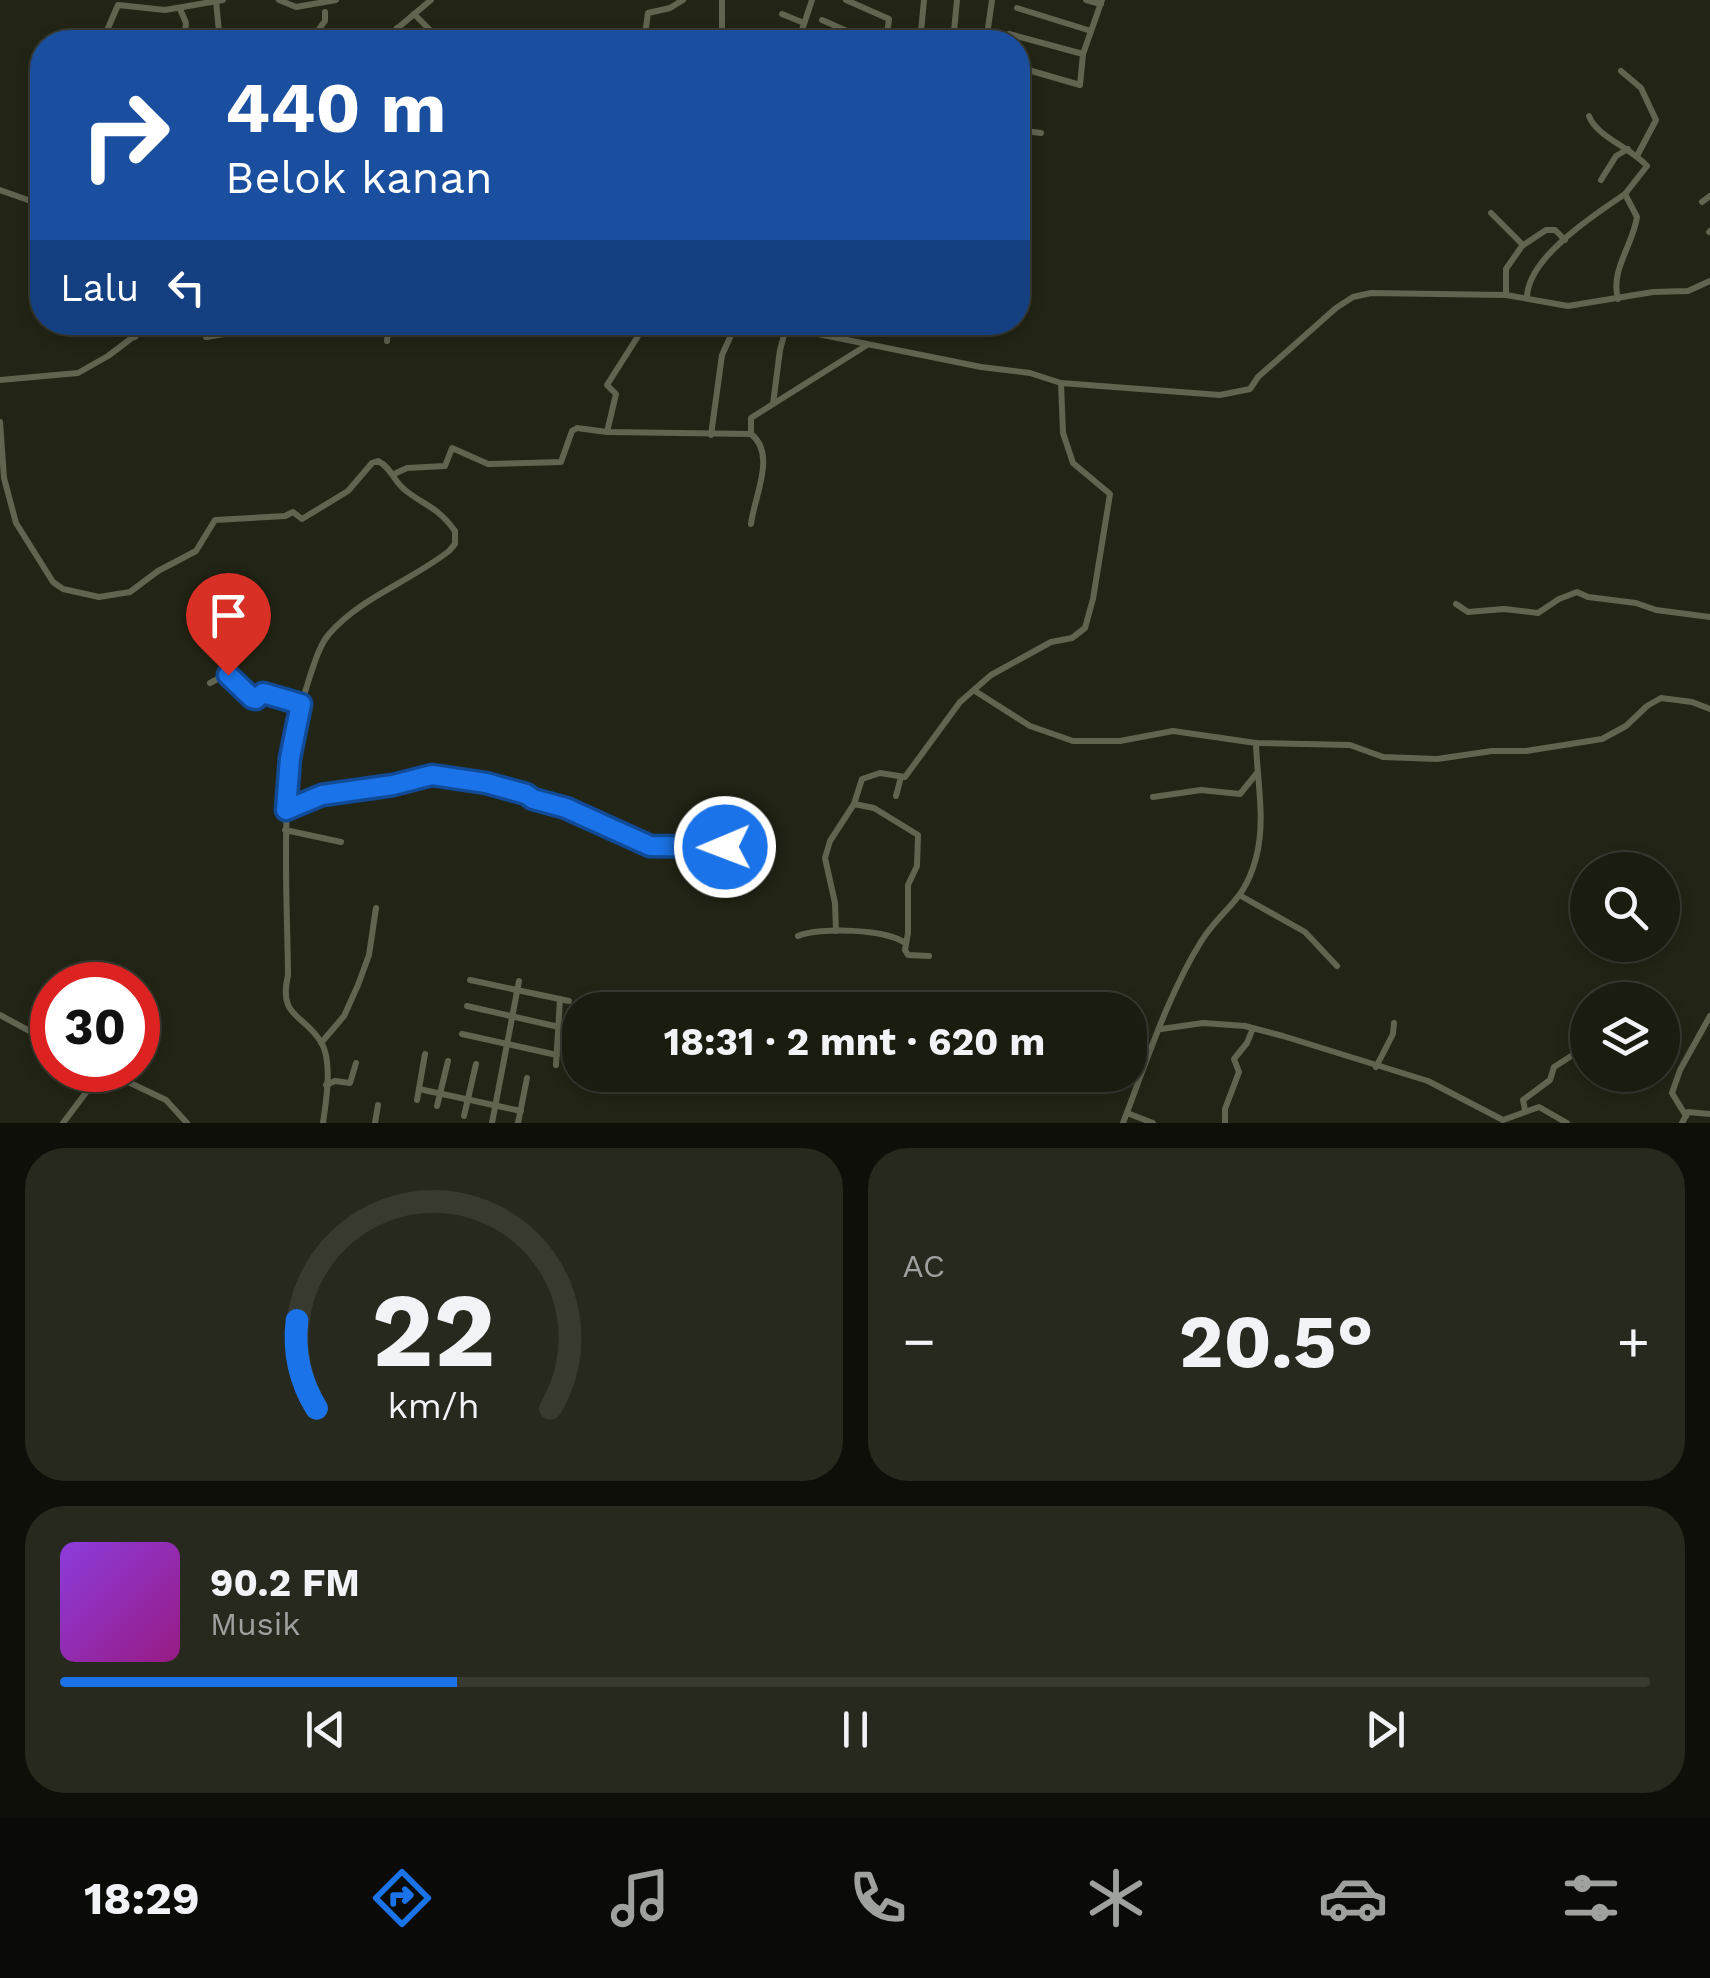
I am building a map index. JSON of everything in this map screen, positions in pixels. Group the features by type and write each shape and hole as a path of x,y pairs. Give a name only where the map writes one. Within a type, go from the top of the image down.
{"street":[{"path":"106,30 116,3 180,10 224,0"},
{"path":"279,0 296,7 326,5 336,0"},
{"path":"395,30 431,0"},
{"path":"645,30 648,13 683,0"},
{"path":"722,0 722,30"},
{"path":"802,30 812,0"},
{"path":"846,0 889,19 888,30"},
{"path":"921,30 924,0"},
{"path":"954,30 957,0"},
{"path":"988,30 992,0"},
{"path":"1030,70 1080,85 1082,54 1102,2 1086,0"},
{"path":"216,1 219,30"},
{"path":"319,30 325,21 326,5"},
{"path":"1017,8 1090,31"},
{"path":"180,10 185,30"},
{"path":"414,14 427,30"},
{"path":"782,14 804,23"},
{"path":"822,20 845,30"},
{"path":"1030,40 1082,54"},
{"path":"1620,71 1642,88 1656,119 1637,156"},
{"path":"1527,298 1540,264 1625,194 1646,168 1637,156 1592,125 1589,116"},
{"path":"1030,131 1041,132"},
{"path":"1601,180 1616,156 1628,149"},
{"path":"0,190 30,200"},
{"path":"1618,299 1618,271 1636,216 1625,194"},
{"path":"1702,202 1710,196"},
{"path":"1491,213 1523,245"},
{"path":"1506,295 1506,269 1523,245 1546,230 1558,232 1565,240"},
{"path":"823,335 1030,373 1061,383 1142,392 1233,395 1250,389 1258,377 1352,297 1385,291 1506,295 1568,306 1653,292 1688,291 1710,280"},
{"path":"2,380 78,373 137,335"},
{"path":"206,337 218,335"},
{"path":"387,342 388,335"},
{"path":"606,432 616,394 607,385 639,335"},
{"path":"712,435 722,355 731,335"},
{"path":"773,405 784,335"},
{"path":"751,434 751,418 870,344"},
{"path":"896,796 902,778 960,702 991,675 1051,642 1078,635 1086,624 1110,494 1074,463 1063,433 1061,383"},
{"path":"0,422 4,478 16,523 52,582 69,592 120,596 196,551 215,520 286,516 293,512 301,518 344,494 372,463 380,462 394,474 402,489 429,504 449,522 456,535 455,544 441,558 374,598 329,634 319,650 301,704 290,758 286,810 285,999 293,1014 321,1042 326,1057 329,1084 323,1123"},
{"path":"394,474 406,468 448,464 452,448 488,464 561,462 574,428 751,434 763,453 760,489 751,524"},
{"path":"1456,604 1468,612 1504,609 1538,613 1577,592 1656,610 1710,616"},
{"path":"210,683 227,674 252,698 263,693 301,704"},
{"path":"976,691 1030,726 1073,741 1120,741 1173,731 1256,743 1350,745 1383,757 1437,758 1526,751 1602,739 1626,726 1661,698 1710,709"},
{"path":"1123,1123 1171,1000 1202,940 1241,896 1259,845 1256,743"},
{"path":"1153,798 1201,790 1240,794 1258,772"},
{"path":"836,931 835,903 825,858 830,841 854,804 860,782 866,776 880,773 902,778"},
{"path":"286,810 322,795 393,785 430,775 450,776 526,794 650,846 725,847"},
{"path":"854,804 874,808 918,835 916,866 908,885 905,943 908,955 929,956"},
{"path":"286,830 341,842"},
{"path":"1241,896 1305,932 1337,966"},
{"path":"321,1042 344,1016 358,986 376,908"},
{"path":"798,936 814,930 836,931 895,936 905,943"},
{"path":"470,980 564,1000 556,1065"},
{"path":"492,1123 520,981"},
{"path":"466,1006 559,1027"},
{"path":"0,1016 30,1032"},
{"path":"1684,1120 1672,1093 1680,1070 1710,1016"},
{"path":"1161,1029 1193,1023 1253,1028 1428,1081 1501,1119 1543,1108 1567,1123"},
{"path":"1376,1067 1394,1034 1394,1024"},
{"path":"1225,1123 1224,1109 1239,1072 1234,1059 1253,1028"},
{"path":"462,1034 558,1055"},
{"path":"417,1100 425,1054"},
{"path":"1525,1110 1523,1100 1552,1078 1554,1067 1570,1057"},
{"path":"436,1106 448,1061"},
{"path":"329,1084 350,1084 356,1064"},
{"path":"464,1116 476,1064"},
{"path":"518,1123 527,1078"},
{"path":"419,1089 520,1111"},
{"path":"63,1123 86,1092"},
{"path":"149,1092 166,1100 187,1123"},
{"path":"375,1123 378,1105"},
{"path":"1684,1120 1688,1112 1710,1114"},
{"path":"1127,1113 1153,1123"}],"route":[{"path":"228,675 252,698 263,693 301,704 290,758 286,810 322,795 393,785 430,775 450,776 510,788 650,846 725,847"}]}
